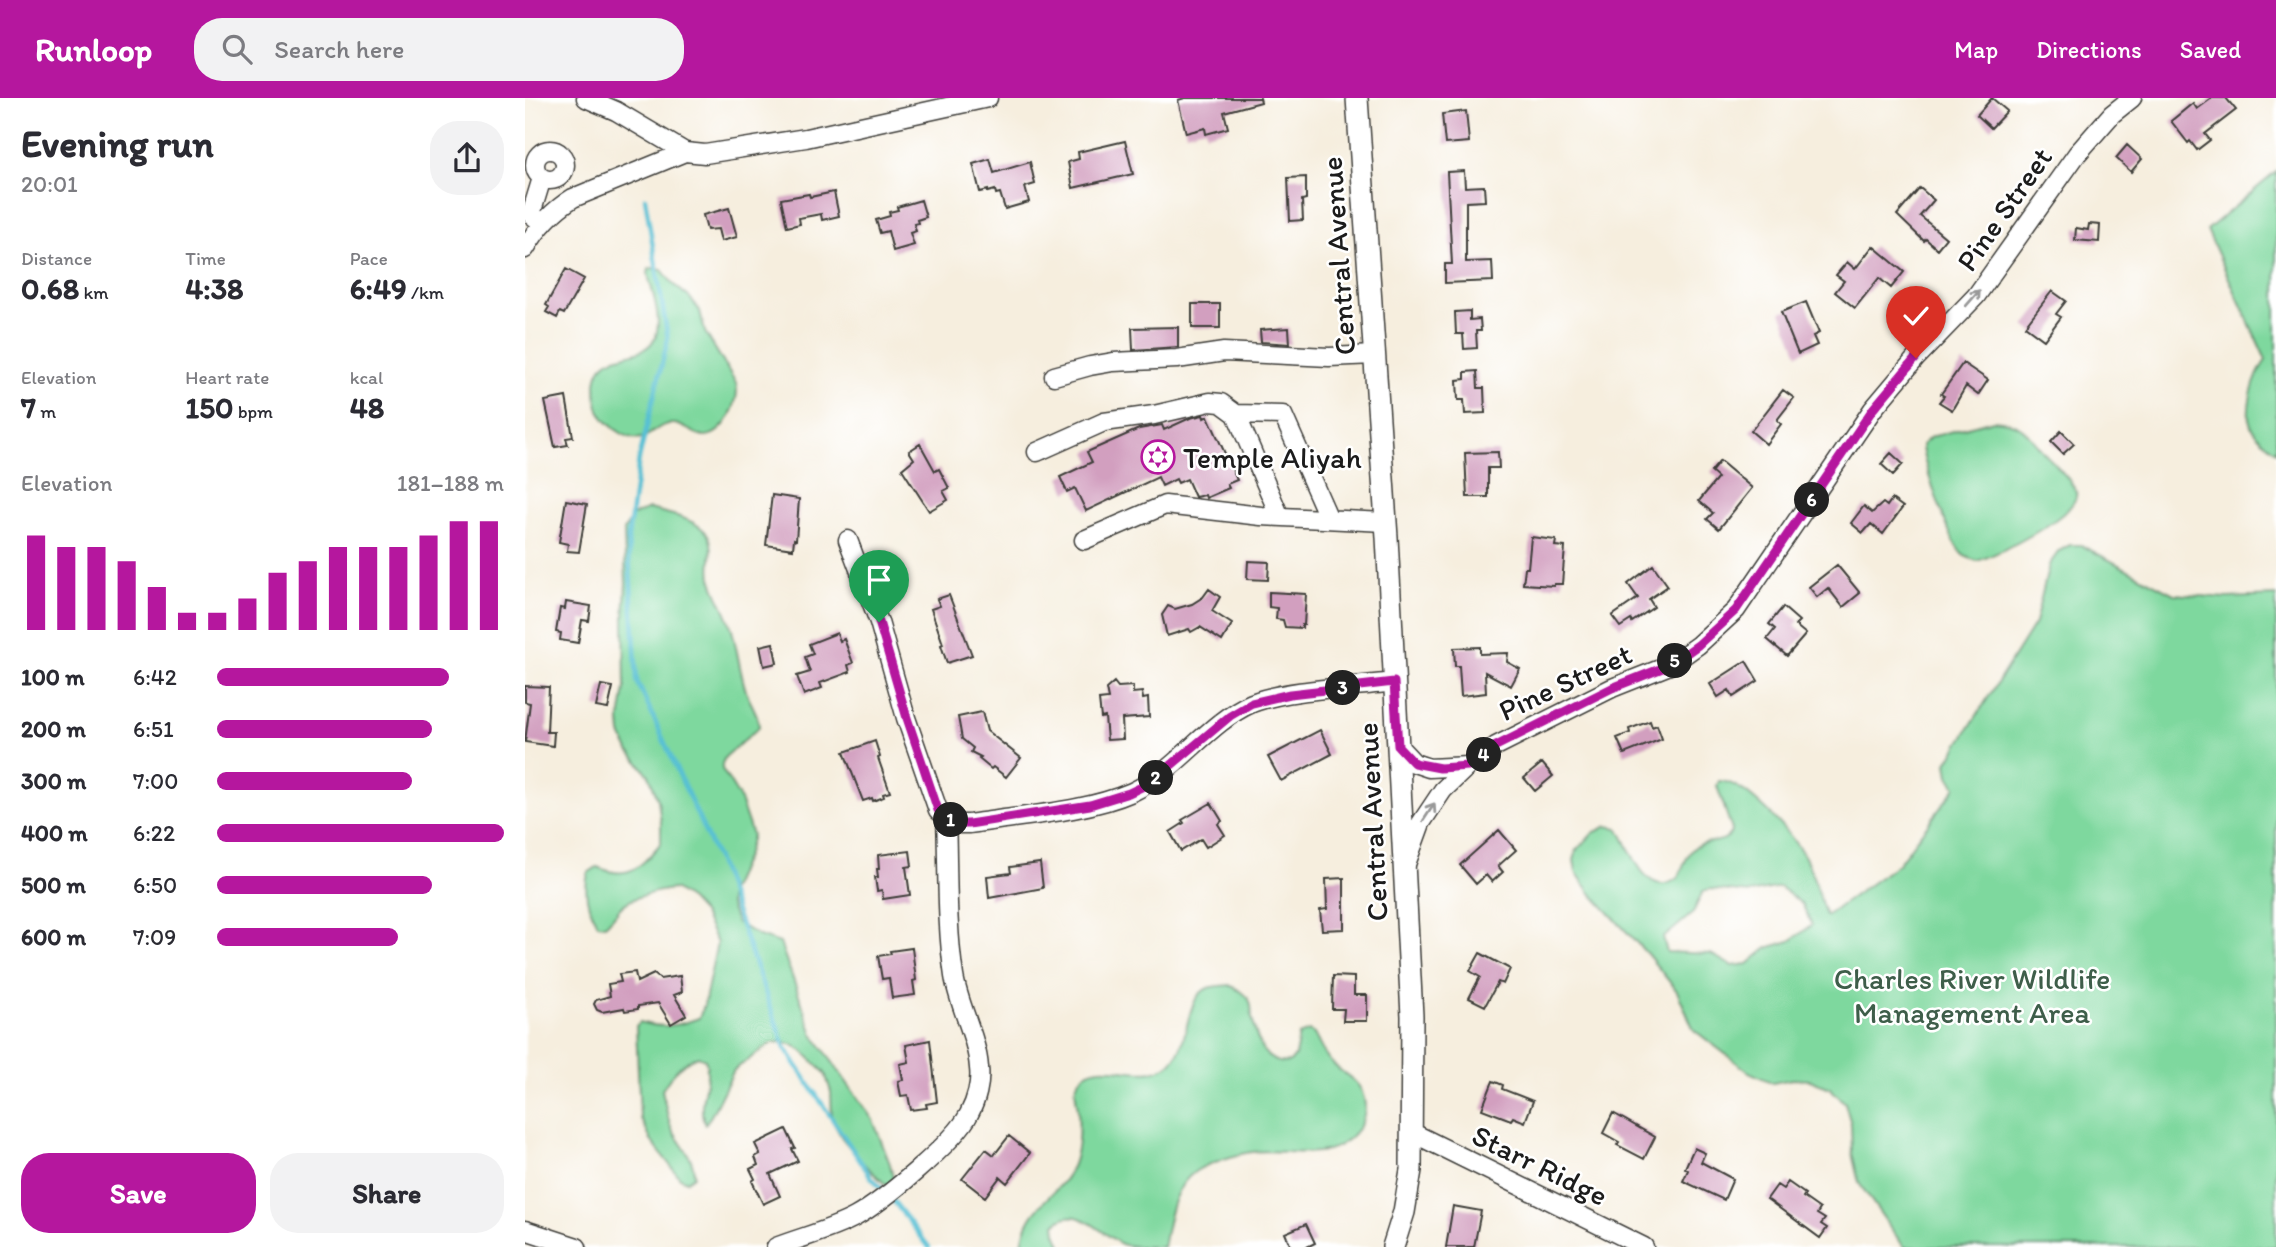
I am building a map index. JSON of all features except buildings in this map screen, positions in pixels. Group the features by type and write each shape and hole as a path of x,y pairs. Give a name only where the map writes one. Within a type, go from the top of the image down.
{"main road":[{"name":"Central Avenue","path":"1357,98 1375,355 1412,1016 1411,1170 1404,1212 1393,1247"}],"street":[{"path":"586,98 616,111 685,152 705,155 806,138 988,98"},
{"name":"Pine Street","path":"1405,867 1422,823 1443,790 1468,766 1496,746 1612,688 1670,665 1698,645 1736,610 1873,409 1916,358 1976,296 2077,154 2112,114 2132,98"},
{"path":"533,217 685,152"},
{"path":"525,249 542,178"},
{"path":"1054,376 1113,362 1177,359 1224,352 1329,357 1375,355"},
{"path":"1037,452 1104,422 1154,415 1210,402 1221,403 1236,414 1280,517"},
{"path":"1236,414 1283,415 1329,519"},
{"path":"1084,540 1165,505 1280,517 1385,522"},
{"path":"848,540 879,622 938,810 956,824 1090,805 1129,793 1150,783 1230,716 1252,703 1290,694 1394,682"},
{"path":"1398,746 1414,763 1429,768 1468,766"},
{"path":"776,1247 838,1225 871,1206 923,1164 960,1128 976,1098 979,1081 977,1054 954,973 946,817"},
{"name":"Starr Ridge","path":"1411,1132 1644,1247"},
{"path":"525,1230 577,1247"}],"green space":[{"path":"2276,172 2276,451 2252,428 2249,412 2258,374 2266,360 2207,230"},
{"path":"652,268 662,270 700,311 705,332 736,383 734,408 725,424 712,435 700,435 674,424 660,427 644,437 630,437 611,426 599,410 596,384 599,372 605,364 612,359 640,351 649,346 655,338 658,323 648,274"},
{"path":"1993,420 2012,423 2028,434 2067,477 2076,492 2074,501 2066,511 2052,522 2001,551 1977,561 1962,554 1951,535 1932,484 1922,445 1931,437"},
{"path":"649,509 696,524 708,535 711,545 711,577 730,623 744,683 759,722 759,727 725,757 722,764 722,769 739,797 752,835 747,854 729,894 729,903 736,922 759,936 780,943 813,1034 873,1120 895,1185 888,1187 842,1138 832,1120 831,1092 825,1073 804,1052 791,1044 773,1042 734,1070 705,1124 702,1108 707,1075 705,1059 698,1056 692,1059 669,1079 662,1090 667,1115 694,1169 694,1176 687,1181 680,1178 652,1142 640,1117 636,1026 640,1022 669,1026 699,1018 717,943 702,913 674,889 638,897 624,904 605,925 598,924 587,900 588,873 597,867 618,873 626,872 640,865 661,843 658,800 649,775 629,751 621,734 620,720 625,688 624,531 632,516"},
{"name":"Charles River Wildlife Management Area","path":"2070,545 2081,545 2174,594 2227,598 2276,596 2276,1247 1904,1247 1859,1183 1852,1153 1851,1124 1845,1103 1830,1088 1810,1080 1792,1079 1773,1083 1749,1072 1694,1030 1677,991 1591,893 1576,872 1574,860 1577,850 1593,833 1607,826 1618,828 1642,872 1649,879 1665,884 1675,880 1695,847 1725,839 1732,830 1717,786 1719,781 1730,783 1755,800 1791,838 1806,859 1826,916 1898,864 1956,787 1949,776 1947,763 2035,623 2049,565 2059,551","holes":["1780,887 1802,904 1812,925 1790,941 1767,948 1748,964 1732,966 1711,954 1667,952 1663,938 1693,913 1703,891 1710,889 1750,893"]},
{"path":"1229,985 1249,999 1259,1043 1273,1060 1290,1062 1295,1056 1299,1035 1309,1031 1314,1034 1331,1062 1361,1090 1365,1109 1357,1130 1334,1148 1308,1153 1252,1152 1223,1159 1196,1171 1176,1195 1163,1247 1124,1245 1091,1223 1073,1217 1064,1218 1055,1224 1062,1247 1022,1247 1030,1219 1063,1181 1075,1158 1079,1127 1076,1090 1080,1079 1088,1072 1098,1069 1145,1072 1167,1066 1180,1048 1194,1002 1200,994 1208,988"}],"waterway":[{"path":"645,198 668,339 639,459 628,538 637,681 718,861 785,1048 871,1177 885,1192"},
{"path":"891,1198 929,1247"}],"place":[{"name":"Temple Aliyah","path":"1158,457"}],"route":[{"path":"879,622 938,810 956,824 1090,805 1129,793 1150,783 1230,716 1252,703 1290,694 1394,682 1398,746 1414,763 1429,768 1468,766 1496,746 1612,688 1670,665 1698,645 1736,610 1873,409 1916,358"}]}
